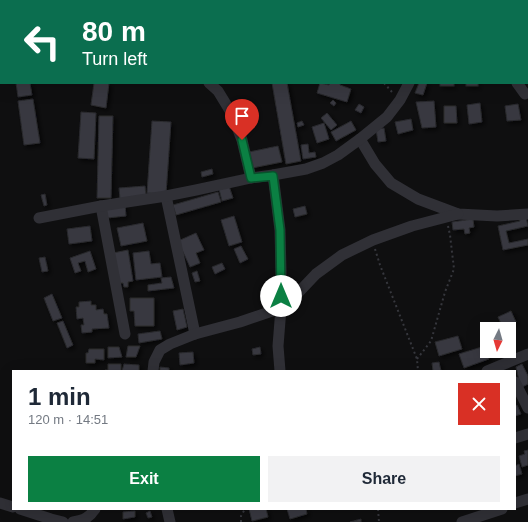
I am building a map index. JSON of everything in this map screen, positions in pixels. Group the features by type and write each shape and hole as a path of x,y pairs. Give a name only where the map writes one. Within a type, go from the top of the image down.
{"street":[{"path":"210,84 218,91 232,114 242,140 251,178"},
{"path":"38,218 166,196 251,178 273,176 306,169 323,163 360,139 387,117 400,100 408,84"},
{"path":"519,84 525,94"},
{"path":"360,139 375,164 392,183 418,200 458,214 497,216 528,214"},
{"path":"273,176 280,230 281,308 278,346 280,370"},
{"path":"166,196 195,334"},
{"path":"101,206 125,334"},
{"path":"153,370 154,362 160,350 170,344 195,334 240,322 281,308 316,274 342,255 373,240 412,226 458,214"},
{"path":"494,370 508,368 528,354"},
{"path":"516,384 528,408"},
{"path":"516,438 528,434"},
{"path":"516,503 528,499"},
{"path":"0,503 12,507"},
{"path":"23,510 63,522"},
{"path":"73,522 82,521 90,516 94,510"},
{"path":"167,510 170,522"},
{"path":"462,522 499,510"}],"path":[{"path":"417,359 431,341 445,292 454,269 450,235 446,218"},
{"path":"373,240 380,265 417,359 418,370"},
{"path":"241,522 241,516 244,510"},
{"path":"378,510 379,522"}],"building":[{"path":"16,84 30,84 32,95 18,97"},
{"path":"94,84 109,84 106,108 91,105"},
{"path":"272,84 287,84 301,161 286,164"},
{"path":"320,84 340,84 351,89 347,102 317,93"},
{"path":"419,84 427,84 423,95 415,93"},
{"path":"440,84 454,84 454,86 440,86"},
{"path":"466,84 478,84 478,86 466,86"},
{"path":"33,99 40,143 24,145 18,101"},
{"path":"333,100 336,103 334,106 330,103"},
{"path":"434,101 436,127 422,128 416,102"},
{"path":"480,103 482,122 469,124 467,105"},
{"path":"359,104 364,107 361,113 355,110"},
{"path":"518,104 521,120 507,121 505,106"},
{"path":"444,106 456,106 457,123 444,123"},
{"path":"81,112 96,113 94,159 78,158"},
{"path":"327,113 337,125 331,130 321,118"},
{"path":"99,116 113,116 111,198 97,198"},
{"path":"411,119 413,130 398,134 395,122"},
{"path":"152,121 171,122 166,194 147,193"},
{"path":"302,121 304,125 298,127 297,123"},
{"path":"351,121 356,130 336,141 331,132"},
{"path":"324,123 329,139 317,143 312,127"},
{"path":"384,128 386,141 378,142 376,129"},
{"path":"308,144 309,153 315,152 316,157 303,159 301,145"},
{"path":"278,146 282,162 252,168 249,152"},
{"path":"212,169 213,174 202,177 201,172"},
{"path":"145,186 146,197 120,199 119,188"},
{"path":"229,186 233,198 222,201 219,189"},
{"path":"218,192 221,202 176,215 173,205"},
{"path":"45,194 47,205 44,206 41,195"},
{"path":"125,204 126,216 107,218 100,206"},
{"path":"305,206 307,214 295,217 293,209"},
{"path":"234,216 242,242 229,246 221,220"},
{"path":"526,217 528,226 506,231 509,243 528,239 528,245 503,250 498,226 520,221 519,218"},
{"path":"473,219 474,227 469,228 470,233 465,234 464,229 453,230 452,222"},
{"path":"143,223 147,241 121,246 117,228"},
{"path":"90,226 92,241 69,244 67,229"},
{"path":"196,233 204,250 196,253 200,263 190,267 178,241"},
{"path":"241,246 248,259 240,263 234,249"},
{"path":"128,250 133,281 128,282 128,287 124,287 123,283 118,283 113,253"},
{"path":"90,251 96,269 88,272 85,261 78,263 81,271 75,273 70,258"},
{"path":"149,251 151,264 160,263 162,277 136,280 133,253"},
{"path":"45,257 48,271 42,272 39,258"},
{"path":"222,263 225,269 215,274 212,267"},
{"path":"197,271 200,281 195,282 192,273"},
{"path":"171,277 174,288 148,291 148,285 162,283 161,278"},
{"path":"52,294 62,318 53,321 44,298"},
{"path":"130,298 154,298 154,326 135,326 134,311 130,311"},
{"path":"91,301 91,305 96,305 96,310 103,309 104,314 107,314 109,328 92,329 92,332 82,333 81,325 84,325 83,318 77,319 76,307 79,307 79,302"},
{"path":"183,309 187,327 177,330 173,311"},
{"path":"511,311 516,322 500,322 498,317"},
{"path":"63,321 73,345 67,348 57,323"},
{"path":"160,331 162,339 139,343 138,334"},
{"path":"458,336 462,349 439,356 435,342"},
{"path":"128,346 140,346 136,357 126,357"},
{"path":"108,347 119,347 122,357 108,358"},
{"path":"260,347 261,354 253,355 252,349"},
{"path":"480,348 480,358 489,359 464,368 459,354"},
{"path":"89,349 104,349 104,360 95,359 95,363 86,363 86,353 88,353"},
{"path":"193,352 194,363 180,365 179,353"},
{"path":"439,362 441,370 433,370 432,363"},
{"path":"108,364 121,364 121,370 108,370"},
{"path":"124,364 139,365 139,370 122,370"},
{"path":"522,364 528,376 528,384 522,387 516,367"},
{"path":"160,367 169,368 169,370 160,370"},
{"path":"517,405 521,414 516,416 516,406"},
{"path":"528,450 528,465 522,467 519,456 525,454 524,451"},
{"path":"519,464 522,474 516,476 516,466"},
{"path":"249,510 266,510 268,517 252,521"},
{"path":"287,510 306,510 307,514 290,519"},
{"path":"135,511 135,517 123,519 123,512"},
{"path":"150,511 152,517 148,518 146,513"},
{"path":"361,519 361,522 350,522"}],"route":[{"path":"242,140 247,155 251,178 273,176 280,230 281,296"}]}
